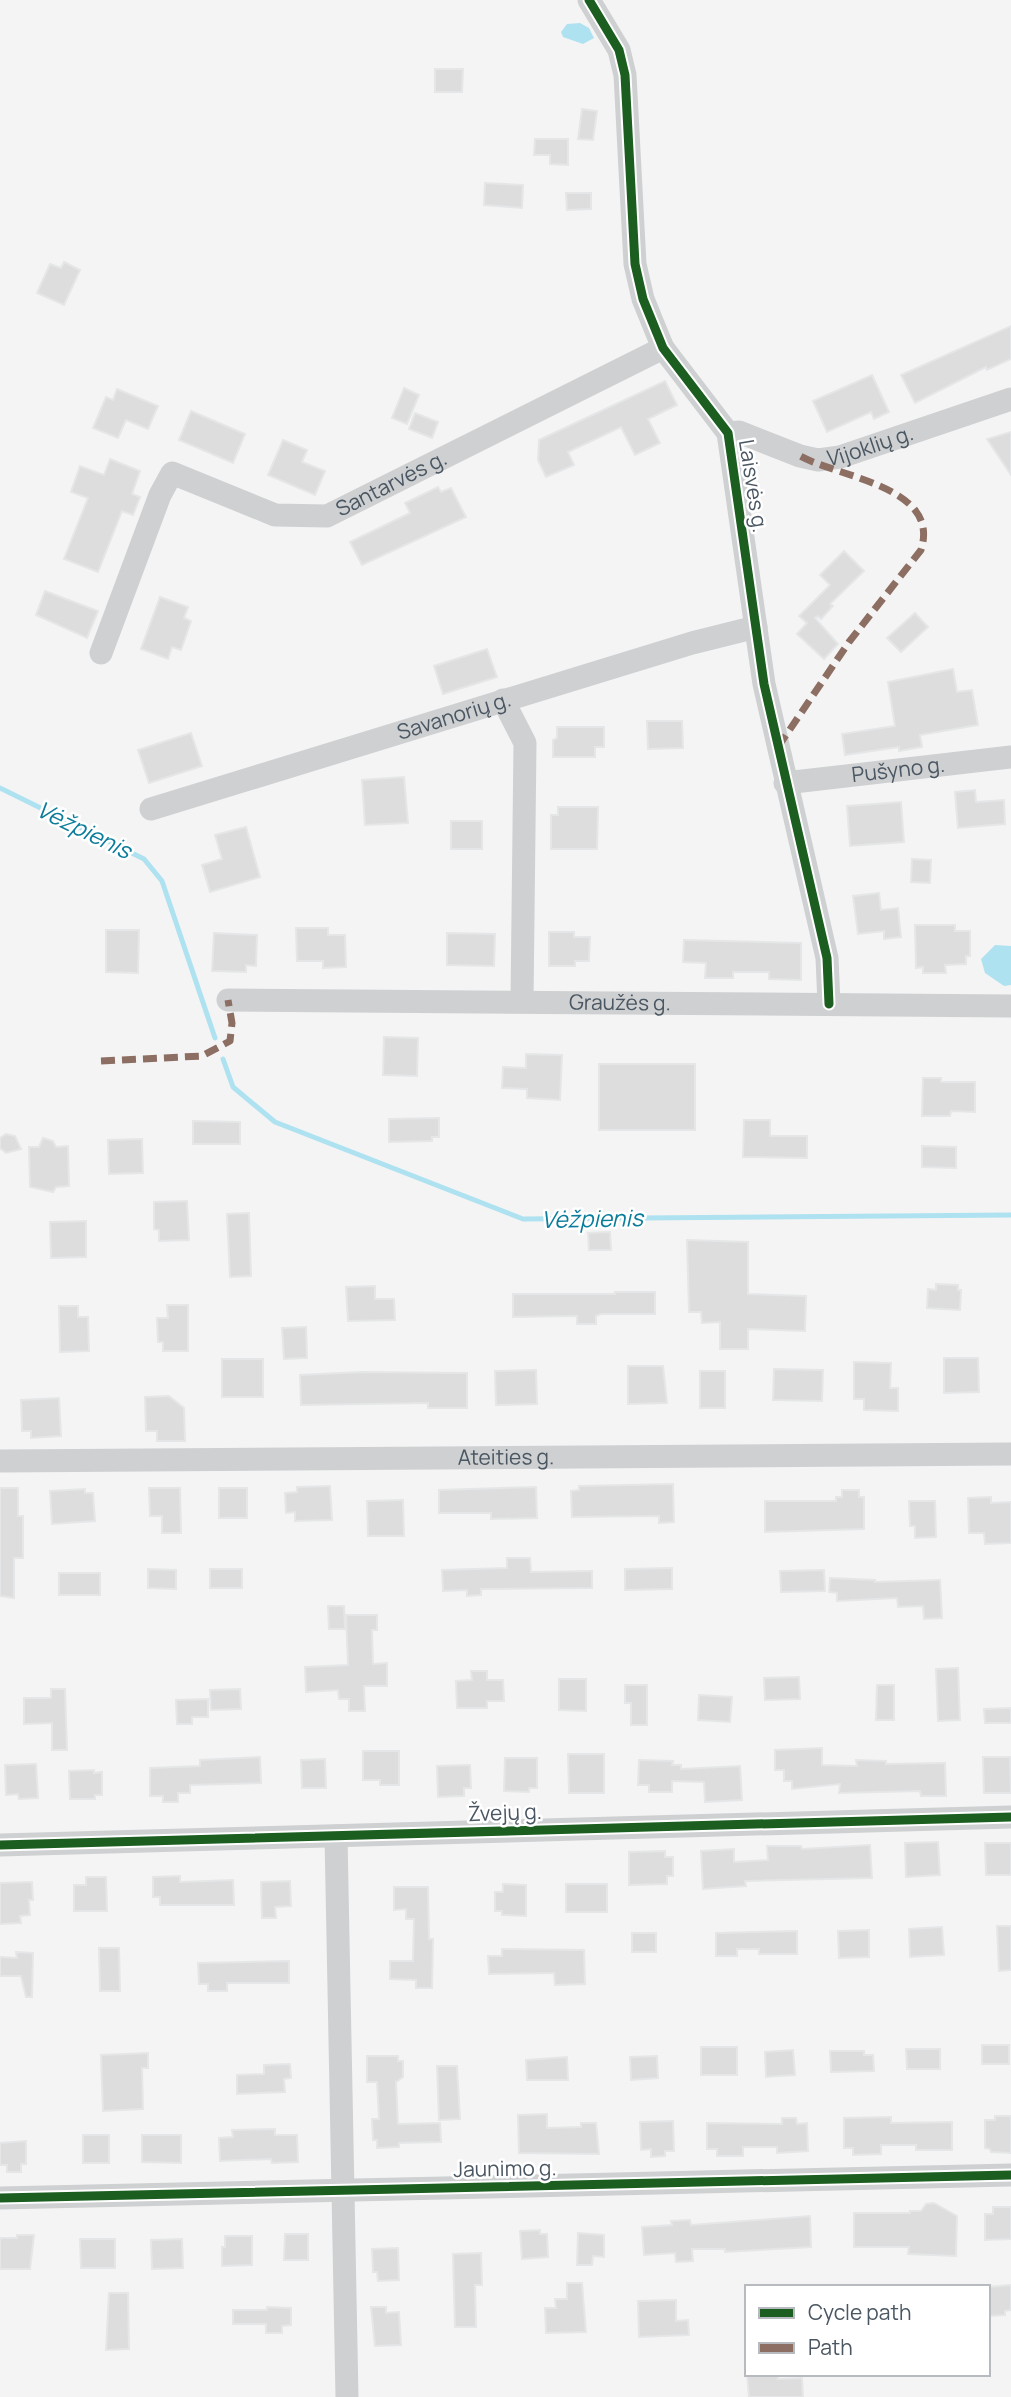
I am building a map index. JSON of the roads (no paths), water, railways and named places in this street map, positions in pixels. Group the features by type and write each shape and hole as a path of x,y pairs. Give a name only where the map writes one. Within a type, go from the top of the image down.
{"street":[{"name":"Laisvės g.","path":"589,0 619,50 625,75 635,264 643,299 663,348 728,433 764,684 827,958 829,1004"},
{"name":"Santarvės g.","path":"101,653 160,495 172,473 275,515 327,516 663,348"},
{"name":"Vijoklių g.","path":"728,433 739,432 818,460 840,457 1011,399"},
{"path":"503,700 756,627"},
{"name":"Savanorių g.","path":"151,808 503,700 524,743 522,1001"},
{"name":"Pušyno g.","path":"785,783 1011,757"},
{"name":"Graužės g.","path":"228,1000 1011,1006"},
{"name":"Ateities g.","path":"0,1461 1011,1454"},
{"name":"Žvejų g.","path":"0,1845 1011,1816"},
{"path":"336,1836 347,2397"},
{"name":"Jaunimo g.","path":"0,2199 1011,2175"}],"water":[{"path":"580,23 589,28 594,38 583,44 563,37 561,32 567,24"},
{"path":"995,945 1011,946 1011,985 1004,986 985,973 981,959"}],"waterway":[{"name":"Vėžpienis","path":"0,788 144,859 162,881 215,1038"},
{"name":"Vėžpienis","path":"223,1059 233,1087 275,1122 523,1219 1011,1215"}]}
